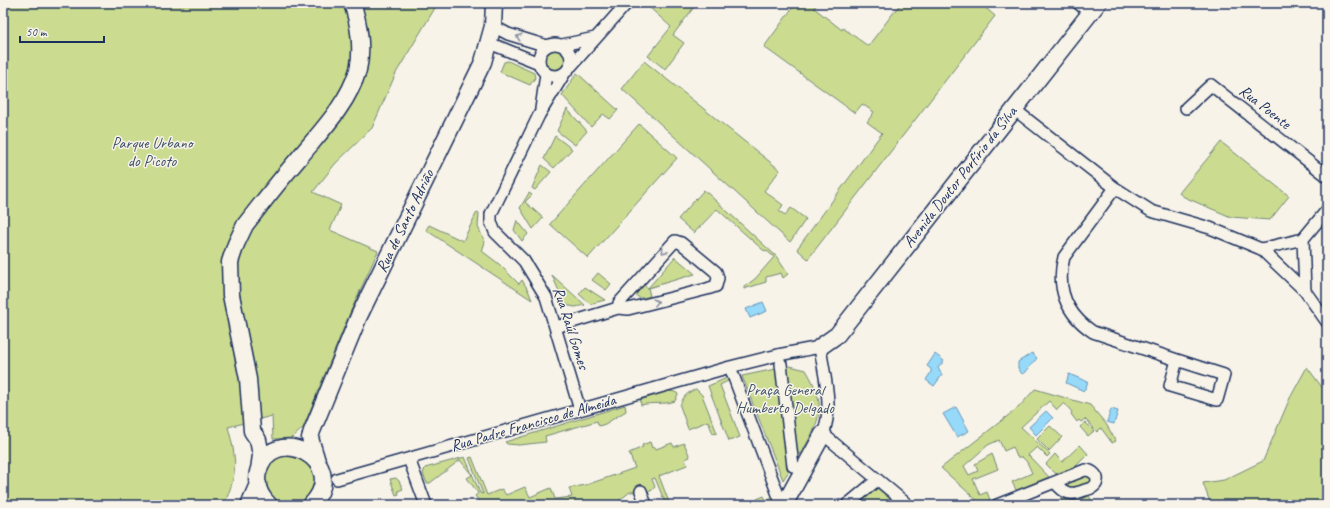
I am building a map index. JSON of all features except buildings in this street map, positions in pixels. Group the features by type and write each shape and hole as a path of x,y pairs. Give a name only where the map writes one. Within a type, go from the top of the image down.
{"main road":[{"path":"274,452 258,440 252,431 250,421 248,379 231,295 230,262 236,244 245,225 329,121 349,91 358,69 360,47 358,26 352,3"},
{"name":"Rua de Santo Adrião","path":"310,438 359,316 483,62 493,26 494,3"},
{"name":"Avenida Doutor Porfírio da Silva","path":"820,348 837,334 1014,109 1089,6"},
{"path":"783,505 823,434"},
{"path":"249,505 264,459 274,452 285,448 296,448 310,438 317,488"},
{"path":"258,440 261,455 258,477 260,492 269,505"},
{"name":"Rua Padre Francisco de Almeida","path":"296,448 311,455 317,488 337,479"}],"street":[{"name":"Rua Raúl Gomes","path":"580,410 546,297 534,275 524,261 495,232 491,222 491,214 540,116 568,70 627,3"},
{"path":"493,26 508,34 547,46 557,44 562,45 595,38"},
{"path":"489,43 539,63"},
{"path":"547,46 539,56 539,63 546,74 552,76 568,70 571,54 562,45"},
{"name":"Rua Raúl Gomes","path":"540,116 546,74"},
{"name":"Rua Poente","path":"1186,108 1211,85 1327,176"},
{"path":"1014,109 1115,188 1151,211 1210,228 1261,249 1283,268 1305,291 1327,322"},
{"path":"1115,188 1064,257 1061,269 1061,290 1071,312 1093,332 1224,375 1217,400 1170,386 1177,360"},
{"path":"1261,249 1303,239 1327,210"},
{"path":"1303,239 1305,291"},
{"path":"556,327 618,308 628,309 707,289 716,286 718,278 716,272 675,240 619,303 618,308"},
{"path":"783,505 730,367 778,355 820,348 828,403 828,420 823,434 908,505"},
{"path":"781,364 793,466"},
{"name":"Rua Padre Francisco de Almeida","path":"337,479 730,367"},
{"path":"409,459 426,505"},
{"path":"847,505 877,480"},
{"path":"997,505 1055,482"},
{"path":"641,491 646,505"}],"green space":[{"name":"Parque Urbano do Picoto","path":"3,3 435,3 435,8 396,73 372,128 335,164 313,192 341,205 330,230 378,251 349,315 303,428 292,438 273,439 272,416 228,427 235,466 232,484 224,505 3,505"},
{"path":"652,3 697,3 673,35 684,43 665,69 648,56 671,27 649,7"},
{"path":"796,3 818,3 814,8 842,30 843,28 868,46 901,3 980,3 995,16 808,259 797,249 882,133 867,122 874,112 862,104 855,113 764,47"},
{"path":"551,49 559,49 566,56 566,64 559,71 551,71 544,64 544,56"},
{"path":"508,61 534,73 535,78 530,85 500,72 504,62"},
{"path":"644,61 780,170 764,191 783,205 779,211 785,215 791,208 806,219 790,242 622,89"},
{"path":"577,73 618,110 610,119 603,114 591,127 562,95"},
{"path":"567,109 587,131 575,145 557,131"},
{"path":"639,124 677,158 588,258 550,224"},
{"path":"555,136 572,149 554,168 544,159"},
{"path":"1221,142 1289,196 1270,220 1231,217 1184,197 1179,193"},
{"path":"542,165 551,172 535,190 532,188"},
{"path":"704,190 776,256 788,274 783,278 781,273 766,277 766,282 744,289 744,287 755,279 774,257 767,251 763,250 717,209 694,233 678,219"},
{"path":"529,193 532,195 525,202 543,218 533,229 520,208"},
{"path":"477,212 479,213 478,227 485,242 482,251 499,264 519,284 522,280 532,300 426,230 429,225 463,241"},
{"path":"517,220 528,234 522,241 514,230"},
{"path":"675,257 695,274 648,288"},
{"path":"598,273 611,284 606,290 592,280"},
{"path":"552,275 585,305 575,307 565,305"},
{"path":"642,284 648,288 650,296 640,298 635,294 636,290"},
{"path":"585,287 605,300 590,304 579,294"},
{"name":"Praça General Humberto Delgado","path":"790,366 806,370 817,393 819,411 813,432 783,480 742,376"},
{"path":"1307,367 1327,394 1327,505 1211,505 1203,483 1224,480 1263,461 1290,398"},
{"path":"727,378 728,381 720,385 740,437 729,441 708,386"},
{"path":"696,389 702,395 717,433 713,434 708,421 688,429 680,406 686,395"},
{"path":"1035,389 1090,405 1106,424 1116,441 1112,443 1101,428 1097,432 1085,419 1081,422 1079,420 1077,422 1071,414 1072,412 1064,403 1057,410 1049,401 1021,427 1050,454 1047,457 1037,447 1028,455 1049,477 1016,490 1012,482 1032,473 1027,462 1022,457 1017,457 1013,447 1004,451 999,440 988,445 964,466 969,475 978,471 975,464 992,454 998,469 973,479 980,495 987,492 990,500 981,504 941,468 1019,407"},
{"path":"669,391 678,394 675,401 641,405 640,400"},
{"path":"625,405 626,411 599,426 597,421 545,436 546,442 519,445 507,444 505,442"},
{"path":"1085,422 1094,431 1088,436 1080,427"},
{"path":"1050,426 1062,437 1049,451 1037,439"},
{"path":"650,442 652,448 655,447 656,449 672,443 674,447 684,443 690,457 685,459 687,465 659,476 670,505 666,505 655,478 652,479 655,487 651,491 630,492 613,505 482,505 475,496 478,493 467,478 472,475 460,460 430,483 427,483 423,474 425,468 465,457 480,493 483,494 469,458 472,457 487,495 502,489 506,495 525,487 530,497 551,488 555,499 572,497 569,488 586,485 635,468 629,453"},
{"path":"1080,445 1088,454 1076,466 1056,474 1046,464 1055,454 1062,462"},
{"path":"285,455 295,455 308,462 315,475 315,485 308,498 295,505 285,505 276,501 269,494 265,485 265,475 269,466 276,459"},
{"path":"1085,470 1097,479 1075,494 1055,482"},
{"path":"396,478 403,489 398,491 399,494 396,495 390,479"},
{"path":"877,488 898,505 856,505 874,489"},
{"path":"764,496 766,500 774,497 775,505 759,505 757,499"},
{"path":"1089,496 1094,505 1064,505 1060,498 1077,501"}],"water":[{"path":"763,302 767,311 750,318 746,309"},
{"path":"1032,353 1037,358 1025,373 1022,374 1018,368 1018,362"},
{"path":"935,354 944,361 938,368 942,375 934,386 926,380 931,372 931,369 927,366"},
{"path":"1069,374 1088,382 1084,391 1066,383"},
{"path":"956,407 969,431 957,437 943,414"},
{"path":"1111,409 1118,411 1114,424 1107,422"},
{"path":"1046,411 1053,418 1036,435 1029,427"}]}
